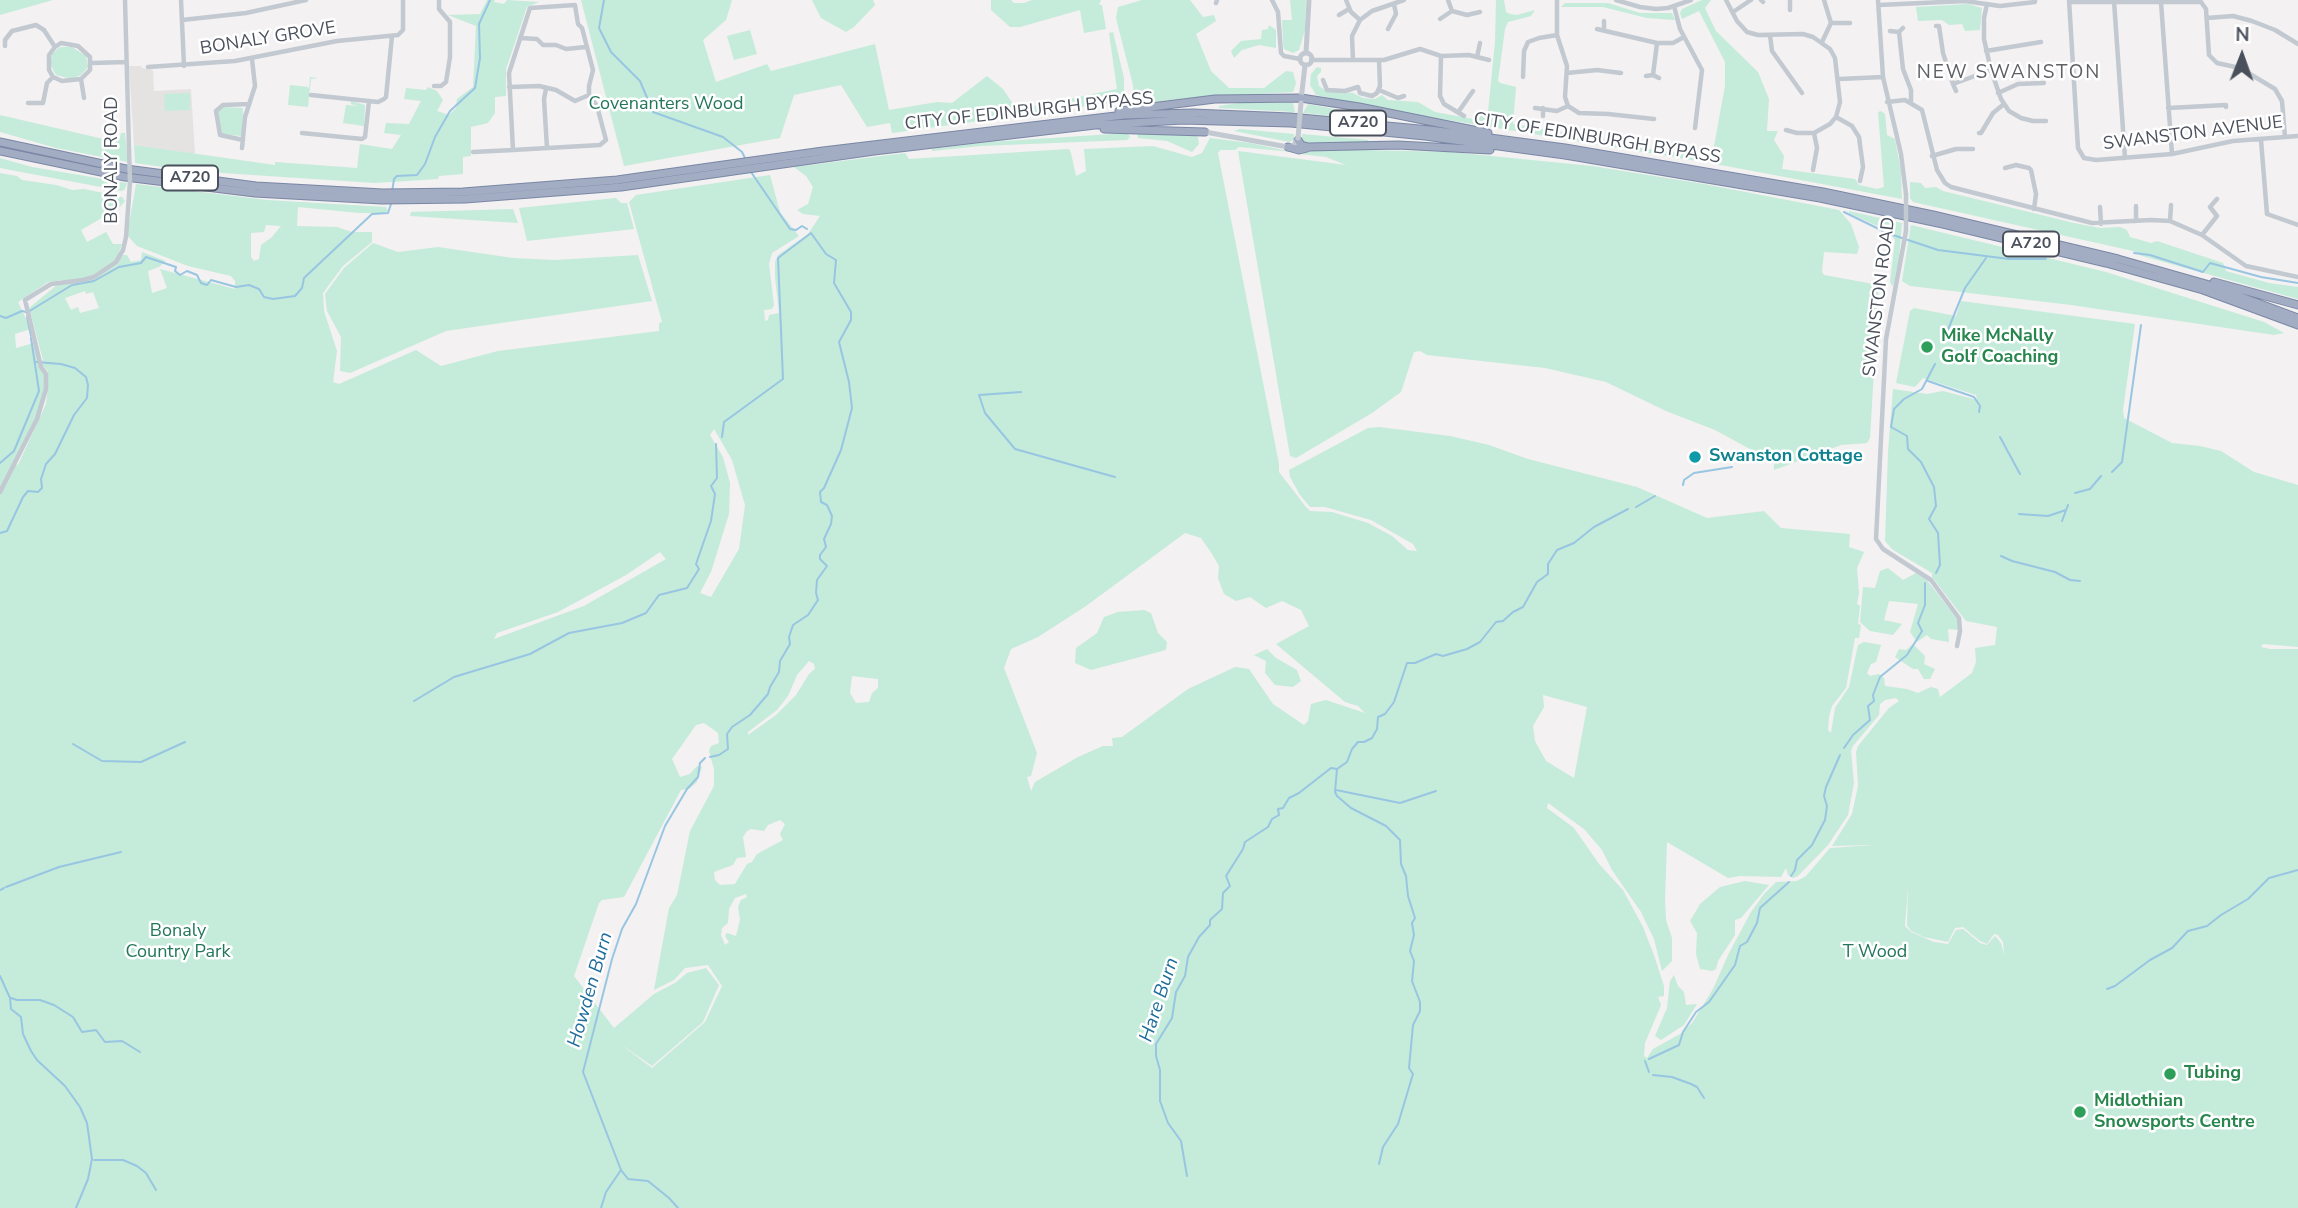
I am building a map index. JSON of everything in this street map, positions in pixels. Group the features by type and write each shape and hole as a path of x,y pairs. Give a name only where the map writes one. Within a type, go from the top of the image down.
{"highway":[{"path":"1039,124 1170,103 1215,99 1301,101 1359,107 1565,152"},
{"name":"CITY OF EDINBURGH BYPASS","path":"401,196 589,183 823,151 1125,115 1242,114 1430,130 1823,192 2118,259 2206,284 2298,317"},
{"name":"CITY OF EDINBURGH BYPASS","path":"0,151 125,177 278,194 512,197 580,191 1026,133 1183,120 1250,121 1424,136 1565,152 1888,212 2005,238 2170,280 2232,299 2298,327"},
{"path":"1026,133 1127,129 1205,132"},
{"path":"1298,139 1301,145 1308,147 1410,145 1565,152"},
{"name":"CITY OF EDINBURGH BYPASS","path":"0,142 113,167 179,177 382,196"},
{"path":"1287,147 1299,150 1308,147"},
{"path":"2118,259 2298,305"}],"street":[{"name":"BONALY ROAD","path":"0,492 44,402 47,374 41,363 25,300 51,284 83,281 110,268 123,250 130,182 125,0"},
{"path":"181,0 184,66"},
{"path":"182,20 246,13 306,0"},
{"path":"311,95 378,102 386,96 392,36 401,34 403,30 403,0"},
{"path":"434,86 441,86 446,82 450,57 450,22 439,9 439,0"},
{"path":"1272,0 1278,12 1281,53 1302,62 1379,60 1420,49 1441,56 1469,55 1489,60"},
{"path":"1306,54 1309,0"},
{"path":"1346,0 1349,9 1360,20"},
{"path":"1353,60 1352,36 1360,20 1371,11 1404,0"},
{"path":"1448,0 1452,11"},
{"path":"1557,0 1557,35 1565,57 1565,97 1568,106 1579,113 1608,114 1646,122 1654,119"},
{"path":"1616,0 1648,8 1674,6 1691,0"},
{"path":"1726,0 1737,21 1747,32 1770,36 1803,34 1822,42 1835,58 1840,102 1836,117 1830,124 1814,133 1796,135 1786,130"},
{"path":"1732,12 1751,0"},
{"path":"1790,0 1790,10"},
{"path":"1822,42 1831,23 1824,0"},
{"path":"1879,3 1965,1 2000,6 2035,0"},
{"path":"2069,1 2201,2 2205,6 2208,48 2212,59 2223,66 2240,68 2275,89 2282,101 2285,137"},
{"name":"SWANSTON AVENUE","path":"2069,1 2080,154 2089,160 2172,154 2226,143 2298,136"},
{"path":"2114,1 2126,158"},
{"path":"2161,1 2172,154"},
{"path":"473,152 513,150 547,148 604,144 605,136 597,106 589,95 593,70 582,27 578,24 577,5 542,3 529,9 510,66 513,150"},
{"name":"SWANSTON ROAD","path":"1879,3 1883,77 1901,154 1906,194 1906,231 1886,339 1876,539 1885,551 1931,580 1960,621 1957,646"},
{"path":"1388,24 1396,14 1394,4"},
{"path":"1987,4 1983,27 1990,70 1998,93 2009,111 2021,118 2044,122"},
{"path":"1674,6 1684,37 1702,70 1695,126 1687,122"},
{"path":"1339,15 1349,9"},
{"path":"1440,19 1452,11 1467,15 1480,12"},
{"path":"2207,18 2228,16 2252,21 2275,30 2298,44"},
{"path":"1604,22 1600,29 1657,43 1673,43 1684,37"},
{"path":"1831,23 1850,23"},
{"path":"5,46 5,40 12,31 36,25 44,30 55,47"},
{"path":"1936,26 1939,26 1943,53 1956,91"},
{"path":"1890,31 1901,30 1903,69 1911,101"},
{"path":"1523,77 1526,41 1557,35"},
{"name":"BONALY GROVE","path":"148,67 252,59 337,41 392,36"},
{"path":"1770,36 1772,51 1802,93"},
{"path":"520,38 537,39 543,45 556,45 566,49 586,47"},
{"path":"64,43 74,45 88,55 92,63 88,73 81,79 66,82 53,78 47,62 55,47 64,43"},
{"path":"1477,57 1480,43"},
{"path":"1653,75 1657,43"},
{"path":"1986,51 2039,43"},
{"path":"1205,132 1287,147 1294,145 1298,139 1301,101 1301,56 1306,54"},
{"path":"1306,54 1310,55 1311,60"},
{"path":"1441,56 1439,91 1444,104 1464,116"},
{"path":"242,148 248,104 256,86 252,59"},
{"path":"1379,60 1379,90"},
{"path":"92,63 126,62"},
{"path":"1953,84 1990,70"},
{"path":"1567,73 1617,71"},
{"path":"1646,76 1659,78"},
{"path":"1839,79 1883,77"},
{"path":"28,103 43,103 47,83 53,78"},
{"path":"81,79 84,98"},
{"path":"1323,80 1327,90 1345,91 1358,87 1360,93 1369,96 1379,90"},
{"path":"1998,93 2018,85 2042,84"},
{"path":"509,88 539,86 562,92 575,102 589,95"},
{"path":"1792,90 1797,86"},
{"path":"546,89 544,99 547,148"},
{"path":"1379,90 1398,98 1404,96"},
{"path":"1459,111 1473,91"},
{"path":"302,134 362,139 365,137 369,101"},
{"path":"1888,102 1911,101 1917,105 1925,116 1940,177 1951,187 2101,224 2170,221 2202,235 2246,266 2298,277"},
{"path":"243,140 220,135 216,113 221,106 248,104"},
{"path":"1439,108 1444,104"},
{"path":"1979,133 1993,113 2004,104"},
{"path":"1535,108 1557,111 1568,106"},
{"path":"2168,108 2227,107"},
{"path":"1543,108 1543,116"},
{"path":"1836,117 1852,126 1859,137 1859,177"},
{"path":"1812,166 1817,148 1814,133"},
{"path":"2261,139 2267,214 2298,225"},
{"path":"1933,156 1956,149 1973,149"},
{"path":"2005,168 2016,164 2031,170 2036,194 2034,209"},
{"path":"2202,235 2217,216 2210,207 2217,199"},
{"path":"2170,221 2171,205"},
{"path":"2101,206 2101,224"},
{"path":"2136,206 2136,221"}],"shaded area":[{"path":"129,66 153,70 154,91 191,89 195,154 134,145"}],"green space":[{"path":"0,0 53,0 0,15"},
{"path":"487,0 504,4 507,0 539,2 527,7 506,69 506,96 495,97 495,113 488,123 471,127 471,156 463,157 463,174 439,176 438,179 375,183 192,171 135,163 134,145 275,165 275,162 357,168 360,144 392,149 401,135 384,133 386,123 409,124 421,101 404,99 406,88 426,90 428,87 437,91 443,100 437,111 449,115 456,108 457,99 473,87 476,26 448,15 480,14"},
{"name":"Covenanters Wood","path":"581,0 732,0 726,20 703,40 716,82 767,64 771,71 875,44 889,110 937,102 952,103 987,76 1003,89 1015,107 1025,108 1117,89 1109,33 1113,32 1124,78 1124,101 892,133 890,123 867,127 841,85 794,95 780,138 624,166"},
{"path":"812,0 873,0 875,5 846,32 821,18"},
{"path":"991,0 1024,3 1032,0 1101,0 1099,5 1102,5 1106,29 1084,33 1080,10 1020,27 1010,27 991,10"},
{"path":"1142,0 1190,0 1203,17 1214,15 1216,21 1196,34 1211,71 1229,88 1264,88 1286,71 1293,72 1296,83 1293,92 1135,104 1133,85 1116,18 1118,7"},
{"path":"1290,0 1306,0 1305,30 1299,50 1293,53 1284,49 1283,45 1282,20 1292,20"},
{"path":"1496,0 1504,0 1506,12 1510,14 1535,10 1531,16 1508,22 1505,29 1498,81 1516,87 1513,124 1606,140 1631,139 1640,148 1712,157 1725,86 1725,62 1699,11 1682,19 1680,13 1682,9 1702,0 1711,0 1705,8 1716,31 1758,72 1769,99 1767,131 1778,131 1774,140 1784,156 1782,169 1855,179 1859,185 1877,189 1884,187 1878,112 1881,111 1885,114 1887,135 1895,139 1901,171 1902,199 1710,163 1405,113 1316,95 1310,85 1311,74 1317,67 1321,68 1317,76 1319,86 1327,91 1353,93 1363,98 1375,99 1382,95 1388,100 1418,102 1435,112 1473,119 1488,112"},
{"path":"1565,3 1608,3 1640,13 1672,13 1675,20 1647,18 1603,7 1561,7"},
{"path":"1968,4 1982,8 1980,30 1965,31 1962,24 1949,25 1942,20 1918,21 1916,7"},
{"path":"1269,25 1276,30 1276,48 1259,45 1242,50 1234,58 1231,51 1241,41 1261,39 1262,30 1268,29"},
{"path":"750,30 757,54 734,60 727,36"},
{"path":"60,47 72,47 86,56 88,67 81,75 71,79 56,75 51,59 52,54"},
{"path":"310,77 318,78 311,79 308,107 288,105 290,85 309,89"},
{"path":"190,93 190,110 165,111 164,94"},
{"path":"351,101 365,105 364,126 343,123 346,105 358,106 351,104"},
{"path":"1245,102 1293,103 1295,112 1219,108"},
{"path":"1308,104 1388,119 1388,121 1303,113"},
{"path":"222,107 243,108 242,136 221,134 218,110"},
{"path":"0,115 112,141 119,141 121,133 125,133 128,162 56,148 0,132"},
{"path":"1240,129 1294,134 1294,139 1290,142 1234,131"},
{"path":"1128,133 1130,137 1127,140 981,146 932,151 989,142"},
{"path":"1137,133 1194,135 1198,137 1199,144 1192,152 1167,141 1138,138"},
{"path":"1302,134 1368,142 1309,144 1302,141"},
{"path":"1210,138 1293,152 1239,147 1235,150 1220,150 1218,153 1279,472 1310,511 1332,512 1368,523 1392,536 1408,550 1417,551 1413,544 1371,520 1325,507 1310,507 1290,477 1289,470 1368,428 1379,427 1450,436 1489,445 1528,459 1637,487 1707,518 1764,511 1781,528 1850,534 1849,547 1864,552 1857,568 1857,604 1860,606 1858,624 1861,625 1859,638 1855,638 1846,688 1832,706 1828,730 1831,733 1835,708 1849,687 1858,645 1864,642 1881,645 1876,662 1871,664 1867,673 1870,676 1879,674 1884,678 1885,686 1918,693 1931,687 1938,689 1940,697 1972,673 1976,662 1975,648 1995,645 1997,627 1966,621 1932,577 1932,573 1893,550 1885,541 1893,389 1927,394 1943,391 1977,400 1976,395 1923,378 1915,387 1896,383 1910,311 1914,308 1956,316 1961,301 2135,324 2124,418 2172,443 2221,451 2254,472 2298,485 2298,647 2263,644 2261,647 2298,649 2298,1208 0,1208 0,173 72,190 84,189 122,197 125,201 119,208 81,230 87,242 106,232 113,244 122,244 118,255 127,255 131,262 141,260 142,252 166,261 148,271 152,293 167,288 160,269 235,289 235,281 231,276 188,266 137,246 127,235 136,184 267,200 386,207 388,211 384,213 359,213 298,207 297,226 337,227 352,232 372,232 372,242 343,266 323,293 324,311 337,351 333,382 339,384 416,350 441,366 498,351 659,331 659,323 662,322 629,202 636,195 770,175 780,212 799,236 772,253 769,264 774,305 772,309 764,310 765,321 769,315 779,313 775,277 778,255 808,234 820,216 803,214 797,210 808,204 813,187 806,176 794,167 905,153 909,159 1069,149 1076,176 1086,171 1084,149 1153,146 1192,157 1202,153","holes":["266,225 281,226 261,245 259,259 254,261 251,257 251,233 264,232","63,280 29,308 43,360 41,363 48,372 48,387 46,404 18,465 13,463 36,417 45,389 46,375 39,367 34,343 16,348 15,334 31,329 18,302 48,282","85,291 86,294 93,292 99,308 80,313 78,307 71,310 65,298","714,429 732,460 745,505 739,549 711,597 700,593 711,572 729,514 730,483 723,457 710,435","1185,533 1201,538 1212,554 1219,566 1218,578 1224,594 1236,601 1250,597 1266,608 1282,601 1301,610 1309,626 1276,644 1345,702 1358,706 1365,713 1326,700 1311,704 1308,721 1304,725 1273,704 1249,669 1235,667 1188,689 1122,737 1112,738 1113,746 1103,746 1078,757 1035,782 1031,791 1027,777 1031,776 1037,753 1004,668 1011,649 1038,637 1086,606","660,552 666,559 584,606 494,639 497,633 558,612 626,575","809,661 814,664 815,669 796,695 776,715 748,735 748,732 777,710 788,696 797,675","852,676 878,679 878,688 872,693 869,702 856,703 850,693","1543,695 1587,707 1574,778 1546,761 1535,741 1533,726 1544,707","1896,698 1899,701 1889,708 1858,746 1858,786 1852,814 1832,846 1874,845 1830,848 1806,876 1797,881 1776,882 1751,912 1713,989 1692,1023 1680,1034 1653,1049 1647,1058 1644,1056 1645,1043 1661,1005 1658,997 1664,996 1664,986 1654,955 1643,927 1623,890 1599,864 1574,828 1547,808 1548,803 1584,829 1602,850 1612,870 1641,912 1654,939 1662,971 1672,961 1672,938 1666,920 1665,899 1667,842 1728,878 1781,877 1786,868 1788,875 1793,878 1798,876 1828,845 1848,815 1854,783 1851,751 1879,715 1880,704 1885,700","704,723 718,733 719,743 711,746 709,751 714,769 714,786 690,831 677,895 669,908 654,990 674,980 685,968 708,965 722,986 705,1022 652,1068 619,1043 652,1066 703,1022 719,985 706,968 687,973 654,994 614,1028 574,976 599,903 602,900 624,897 681,790 689,789 697,782 702,767 697,766 690,774 680,777 672,759 696,725","780,820 785,824 780,834 783,840 757,854 752,862 747,864 735,884 720,885 715,880 714,872 733,865 737,858 746,857 743,837 751,829 764,831 768,825","1908,886 1907,925 1911,931 1948,942 1955,928 1963,927 1987,944 1994,934 1998,935 2003,942 2004,955 2001,943 1995,936 1987,945 1980,943 1963,929 1956,930 1948,944 1934,942 1911,932 1905,926","746,894 747,897 741,900 738,907 740,920 736,936 727,933 725,936 729,942 725,945 721,935 722,928 728,923 729,909 735,898"]},
{"path":"1316,149 1451,152 1592,166 1839,210 1851,224 1859,247 1857,254 1824,252 1822,272 1824,275 1879,285 1870,438 1867,443 1841,445 1774,470 1774,462 1715,430 1666,411 1606,382 1545,368 1427,355 1420,351 1414,352 1401,392 1372,413 1296,458 1290,456 1238,151 1346,165 1326,157 1300,154"},
{"path":"0,158 32,167 127,183 122,191 0,168"},
{"path":"1910,182 1921,183 1925,188 1936,187 1943,191 2074,223 2100,228 2120,227 2127,230 2130,237 2151,243 2157,241 2223,263 2226,271 2269,283 2298,287 2298,299 2142,256 2133,251 1913,202 1910,198"},
{"path":"616,198 621,203 627,203 634,229 527,241 519,208"},
{"path":"513,209 518,223 410,216 411,212"},
{"path":"1849,211 1902,223 1893,287 1890,282 1895,240 1888,231"},
{"path":"1911,225 2106,272 2264,322 2284,333 2274,335 2071,305 1910,286 1902,281"},
{"path":"373,243 398,252 438,247 513,258 555,260 638,255 652,301 446,331 350,373 340,371 341,337 327,311 325,294 344,268"},
{"path":"1888,568 1903,580 1916,573 1926,579 1958,620 1958,630 1948,629 1949,642 1931,639 1927,635 1917,642 1910,632 1918,604 1889,601 1884,620 1902,624 1893,635 1870,631 1860,622 1863,587 1875,588 1880,571"},
{"path":"1144,610 1151,613 1158,633 1167,642 1166,650 1091,670 1075,663 1076,648 1097,633 1104,617 1118,612"},
{"path":"1913,644 1925,656 1924,664 1935,669 1930,679 1924,679 1918,669 1913,669 1895,657 1899,649 1906,650"},
{"path":"1267,649 1276,658 1297,670 1301,681 1293,687 1275,685 1265,673 1266,661 1254,655"},
{"path":"1745,881 1769,885 1741,918 1735,920 1735,935 1718,961 1716,969 1700,969 1696,954 1697,933 1690,921 1700,904 1720,887"},
{"path":"1674,975 1678,986 1684,992 1686,1005 1697,1004 1684,1025 1661,1040 1655,1036 1667,1008 1670,981"}],"waterway":[{"path":"392,192 397,176 417,175 450,111 475,88 480,58 479,24 490,0"},
{"name":"Howden Burn","path":"604,0 599,28 611,52 640,81 653,112 723,137 742,152 745,158"},
{"name":"Howden Burn","path":"751,172 790,229 796,230 802,226 807,229"},
{"path":"28,312 72,285 94,281 119,267 141,263 146,257 176,267 175,271 180,275 187,271 197,275 201,283 207,285 211,280 236,287 249,285 259,289 264,297 273,299 295,296 302,288 304,278 372,214 388,213 391,204"},
{"path":"1844,212 1887,233 1938,250 2009,259 2046,259"},
{"name":"Howden Burn","path":"710,757 728,749 727,734 732,727 750,715 768,694 779,672 780,661 790,644 793,625 808,615 818,600 817,580 827,566 820,559 820,555 826,547 824,539 832,516 827,505 821,502 820,492 841,450 852,408 839,342 851,320 851,312 834,283 836,260 826,254 811,233 778,258 783,379 724,422 722,437"},
{"path":"2134,253 2150,255 2203,272 2210,263 2261,277 2298,283"},
{"path":"1945,337 1965,288 1986,258"},
{"path":"0,316 6,318 22,311 26,312"},
{"path":"27,317 31,336"},
{"path":"2112,472 2122,462 2141,325"},
{"path":"0,463 14,451 39,391 31,338"},
{"path":"0,533 7,531 28,491 38,492 42,488 41,479 46,464 55,454 74,415 87,398 86,377 75,368 36,362"},
{"path":"1935,364 1922,389 1904,399 1894,409 1891,427 1907,436 1908,449 1921,462 1934,487 1936,506 1929,519 1938,533 1940,565 1936,573"},
{"path":"1928,381 1974,397 1980,406 1979,412"},
{"path":"1021,392 979,395 985,413 1015,449 1115,477"},
{"path":"2000,437 2020,474"},
{"path":"414,701 454,677 530,654 569,633 622,623 646,613 659,595 687,588 699,569 696,564 711,521 715,494 711,486 717,478 716,444"},
{"path":"1683,485 1684,480 1694,473 1732,467"},
{"path":"2075,493 2090,489 2101,476"},
{"path":"1636,507 1655,496"},
{"path":"2062,521 2068,505"},
{"path":"1379,1164 1383,1147 1398,1124 1413,1074 1409,1068 1413,1025 1420,1011 1420,1002 1412,981 1414,961 1410,951 1414,935 1412,923 1415,918 1401,864 1400,840 1386,826 1351,808 1337,796 1337,769 1347,762 1358,742 1372,738 1377,729 1378,717 1385,714 1394,702 1407,663 1415,663 1436,654 1443,656 1480,642 1496,622 1503,621 1523,607 1537,582 1548,574 1548,564 1557,550 1574,543 1594,527 1628,509"},
{"path":"2019,514 2048,516 2066,510"},
{"path":"2001,556 2080,581"},
{"path":"1844,748 1853,735 1870,720 1868,706 1874,701 1873,695 1880,677 1907,655 1922,631 1918,623 1925,605 1925,583"},
{"path":"73,744 102,761 141,762 185,742"},
{"path":"1791,876 1797,860 1812,845 1825,820 1826,787 1840,755"},
{"name":"Howden Burn","path":"678,1208 648,1181 628,1179 621,1170 583,1072 622,929 636,904 665,826 687,789 698,777 700,763 705,758"},
{"name":"Hare Burn","path":"1187,1176 1181,1141 1168,1123 1160,1101 1160,1070 1156,1044 1172,1018 1176,992 1185,976 1188,957 1199,937 1210,925 1210,920 1222,909 1223,893 1230,886 1226,876 1245,842 1268,827 1272,819 1279,815 1278,809 1283,808 1289,798 1331,768 1337,769"},
{"path":"1336,790 1400,803 1436,791"},
{"path":"6,887 59,867 121,852"},
{"path":"2107,989 2172,948 2188,931 2207,926 2248,899 2269,878 2298,870"},
{"path":"1649,1059 1679,1045 1683,1032 1696,1012 1709,1002 1735,965 1740,946 1747,942 1757,923 1760,908 1789,882"},
{"path":"0,890 4,888"},
{"path":"0,976 10,998 11,1009 21,1017 23,1034 31,1051 65,1086 80,1107 87,1123 92,1159 88,1179 76,1208"},
{"path":"11,998 40,1000 54,1005 73,1017 82,1032 96,1030 105,1042 122,1041 140,1052"},
{"path":"1645,1061 1649,1072"},
{"path":"1653,1075 1672,1077 1691,1084 1697,1087 1704,1098"},
{"path":"94,1160 123,1160 137,1166 146,1173 156,1190"},
{"path":"601,1208 606,1192 621,1170"}],"place":[{"name":"Mike McNally Golf Coaching","path":"1927,347"},
{"name":"Swanston Cottage","path":"1695,457"},
{"name":"Tubing","path":"2170,1074"},
{"name":"Midlothian Snowsports Centre","path":"2080,1112"}],"district":[{"name":"NEW SWANSTON","path":"2009,73"}],"park label":[{"name":"Bonaly Country Park","path":"178,942"},
{"name":"T Wood","path":"1875,953"}]}
